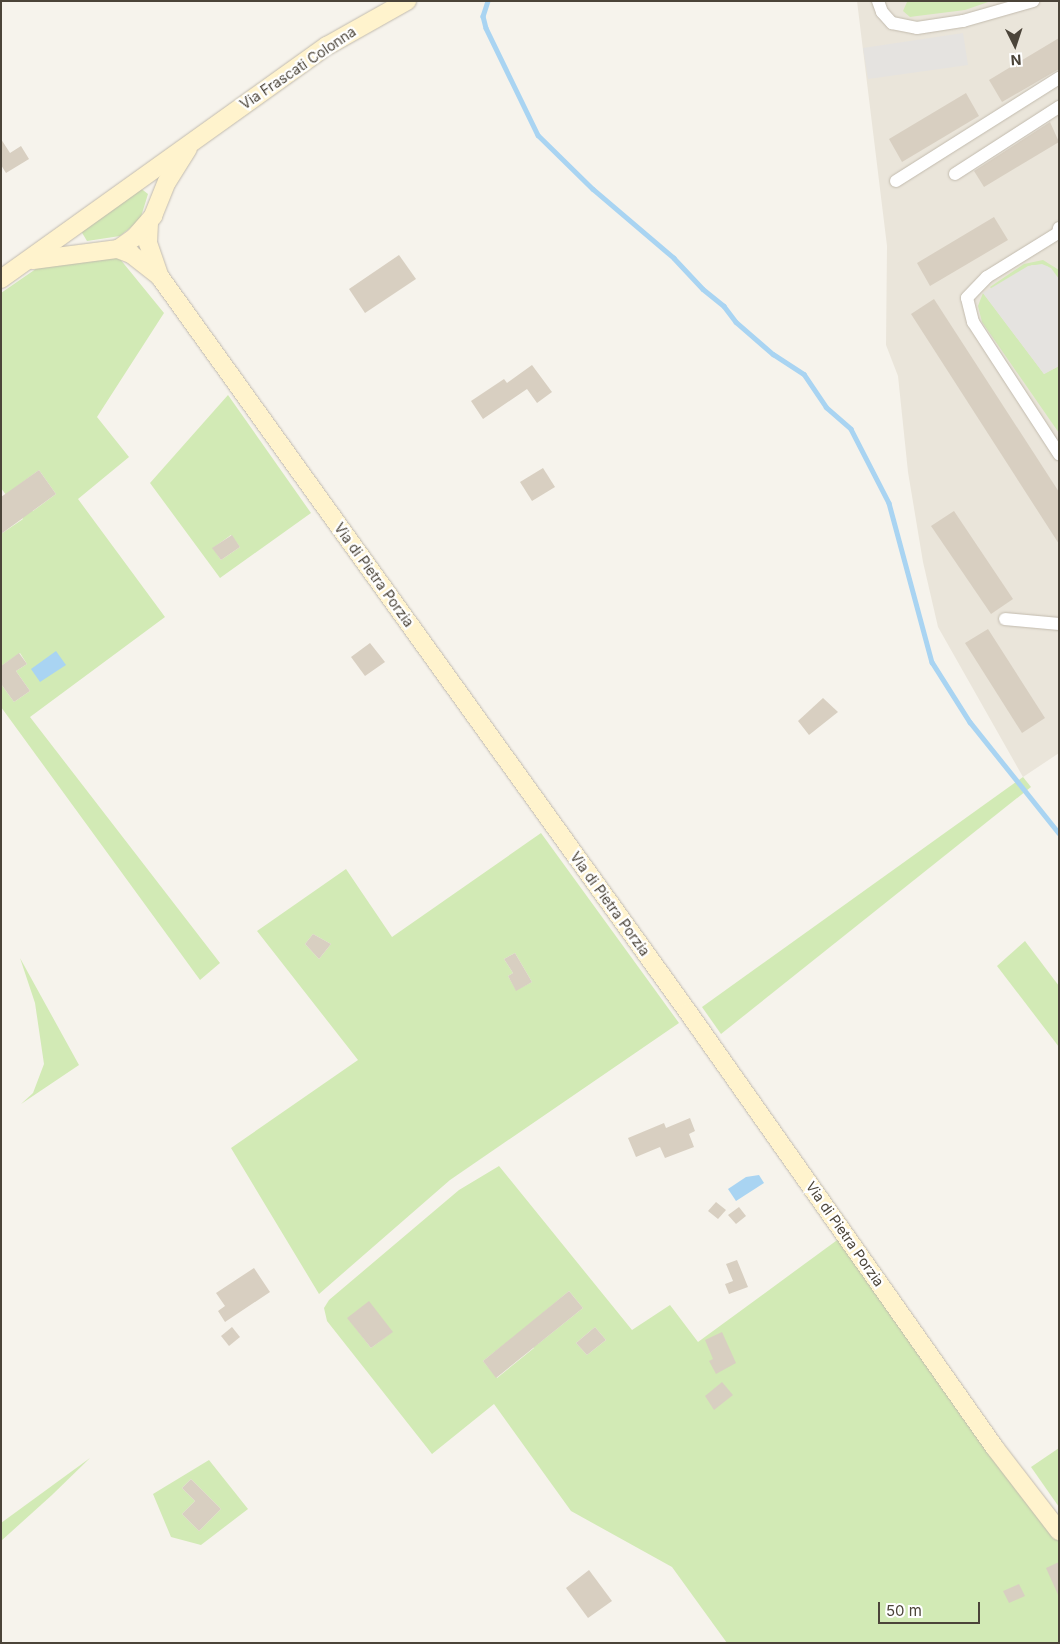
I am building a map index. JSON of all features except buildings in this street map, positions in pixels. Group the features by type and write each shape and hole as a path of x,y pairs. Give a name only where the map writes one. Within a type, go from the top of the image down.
{"street":[{"name":"Via Frascati Colonna","path":"1,279 78,226 193,140 327,46 407,1"},
{"path":"878,1 882,12 892,23 918,28 955,22 1032,1"},
{"path":"896,181 1059,78"},
{"path":"955,174 1059,107"},
{"name":"Via Frascati Colonna","path":"23,264 35,259 118,249 149,223 160,198 193,140"},
{"path":"138,180 150,186 160,198"},
{"path":"149,223 148,243 160,277"},
{"path":"78,226 72,240 82,254"},
{"path":"1058,232 988,277 967,298 973,322 1059,454"},
{"path":"118,249 131,254 160,277"},
{"name":"Via di Pietra Porzia","path":"160,277 688,1012 995,1448 1059,1532"},
{"path":"1005,618 1059,624"}],"shaded area":[{"path":"857,1 1059,1 1059,753 1023,777 938,627 923,562 908,472 898,376 886,345 887,246"},
{"path":"963,33 968,65 868,79 863,48"},
{"path":"1042,264 1051,268 1059,279 1059,366 1044,374 983,293 1028,266"}],"green space":[{"path":"991,1 965,10 910,17 903,11 907,2"},
{"path":"139,187 148,194 140,220 120,236 87,241 81,231"},
{"path":"101,251 120,259 164,313 97,417 129,457 78,499 165,617 30,717 220,963 200,980 1,707 1,684 14,702 30,691 16,671 27,664 20,653 1,666 1,534 23,519 17,510 33,511 56,494 39,470 16,487 9,499 1,488 1,293 43,264"},
{"path":"1043,260 1059,270 1059,279 1047,266 1032,265 992,290 990,287 1024,264"},
{"path":"983,293 1044,374 1059,366 1059,433 982,322 978,306"},
{"path":"228,395 311,513 220,578 150,483","holes":["231,535 240,547 221,560 213,548"]},
{"path":"1023,777 1031,787 721,1034 702,1007"},
{"path":"541,833 679,1023 450,1180 319,1294 231,1148 358,1060 257,931 346,869 392,937","holes":["313,934 331,944 319,959 305,944","515,953 532,982 516,990 508,976 513,973 504,959"]},
{"path":"1025,941 1059,986 1059,1047 997,966"},
{"path":"20,958 79,1065 21,1104 33,1093 44,1064 35,1003"},
{"path":"499,1166 632,1330 670,1305 698,1342 840,1238 1059,1541 1059,1643 727,1643 672,1567 571,1511 494,1404 432,1454 327,1321 324,1308 329,1300 459,1190","holes":["569,1291 583,1308 538,1344 525,1328","348,1318 392,1332 371,1348","595,1327 606,1340 587,1355 576,1343","520,1332 534,1348 497,1378 483,1361"]},
{"path":"1059,1448 1059,1507 1031,1467"},
{"path":"90,1458 52,1495 1,1541 1,1523"},
{"path":"209,1460 248,1509 201,1545 171,1537 153,1494","holes":["191,1479 221,1509 199,1531 182,1514 195,1501 182,1488"]}],"water":[{"path":"56,651 66,665 40,682 31,669"},
{"path":"759,1175 764,1183 736,1201 728,1189 746,1177"}],"waterway":[{"path":"488,1 483,16 486,28 538,135 593,189 674,258 703,289 724,306 736,322 773,354 804,374 826,407 851,429 889,503 932,662 970,722 1059,833"}]}
